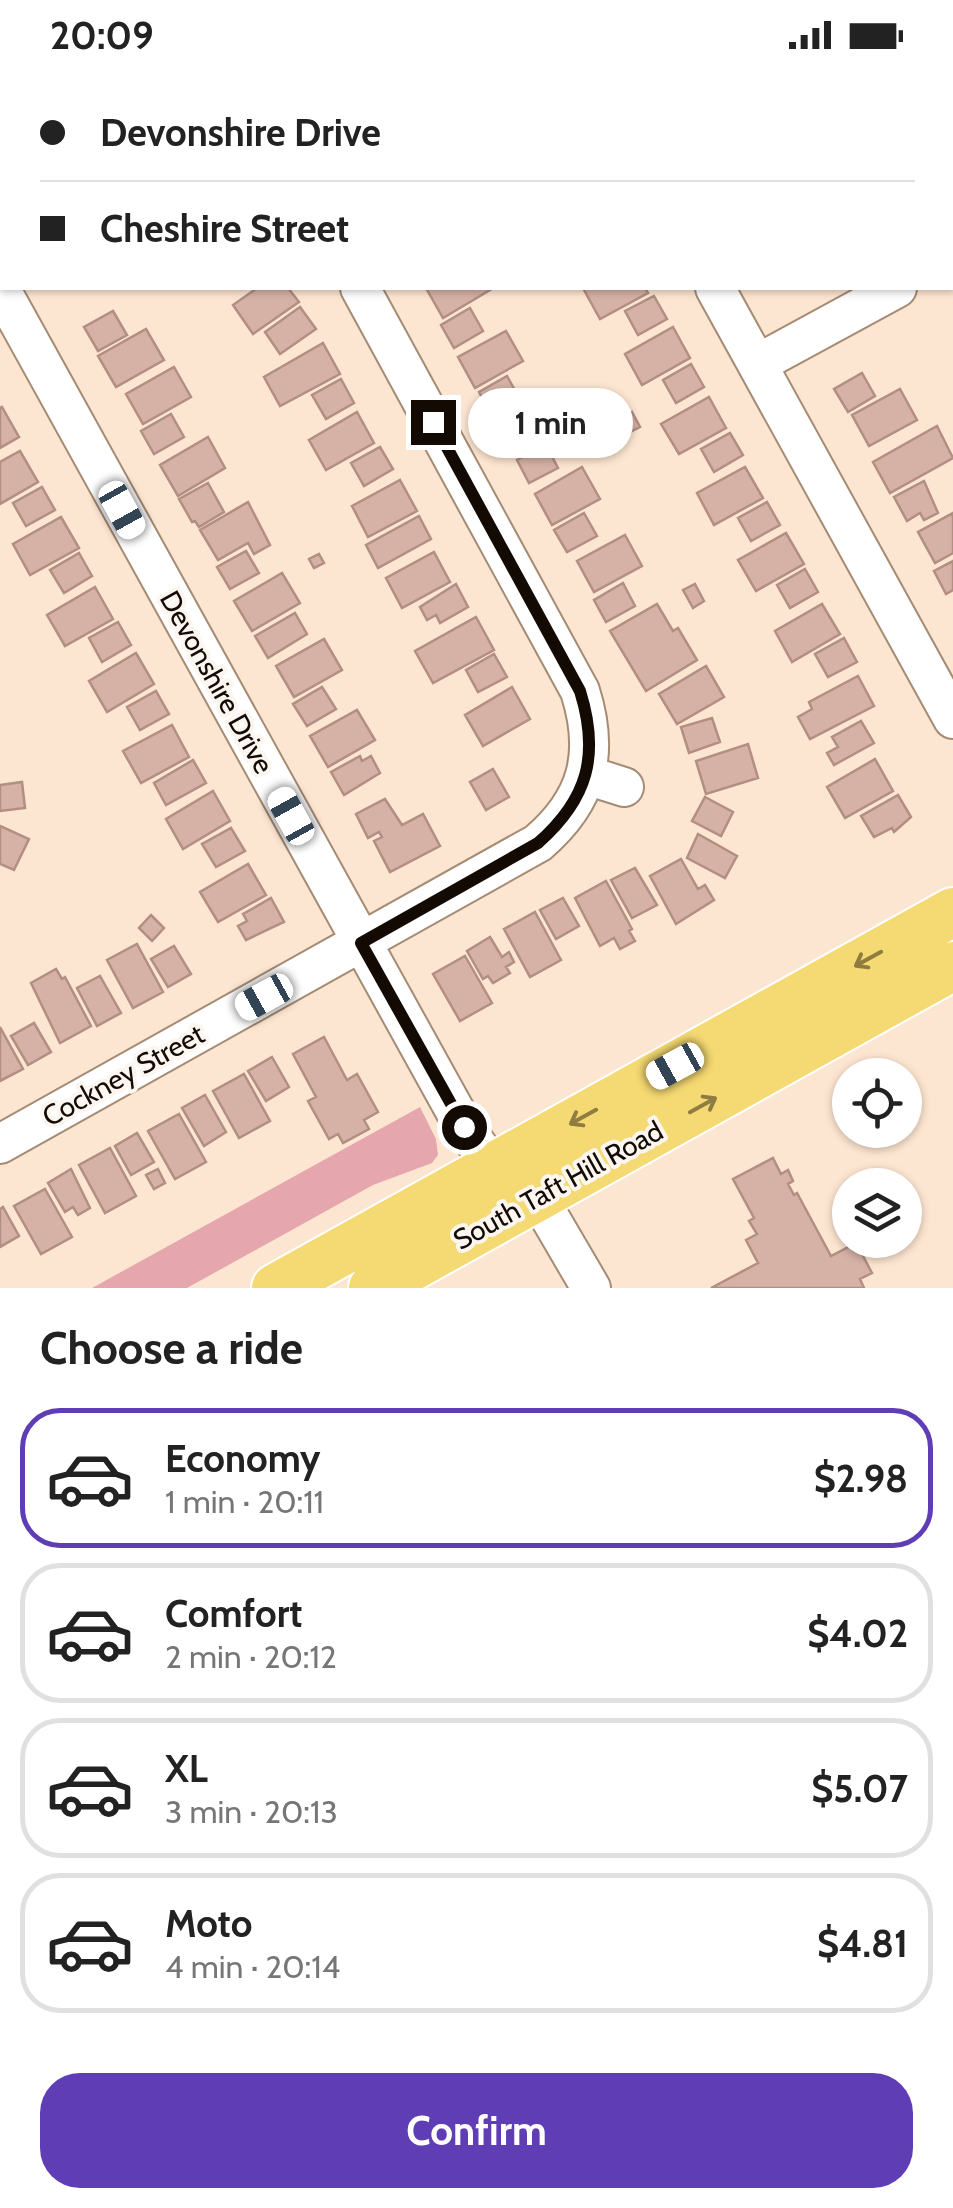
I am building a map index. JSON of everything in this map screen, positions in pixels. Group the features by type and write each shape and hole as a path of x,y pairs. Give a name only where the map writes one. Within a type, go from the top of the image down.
{"main road":[{"name":"South Taft Hill Road","path":"276,1288 953,912"},
{"name":"South Taft Hill Road","path":"373,1288 953,966"}],"street":[{"path":"361,290 580,691 591,742 586,775 624,787"},
{"path":"716,290 953,720"},
{"path":"757,364 892,290"},
{"name":"Devonshire Drive","path":"11,296 464,1127 493,1167 533,1199 555,1224 591,1288"},
{"name":"Cockney Street","path":"0,1144 538,843 557,826 576,799 586,775"}],"shaded area":[{"path":"420,1107 436,1139 438,1155 432,1163 373,1185 187,1288 92,1288"}],"building":[{"path":"254,290 290,290 299,302 253,334 233,305"},
{"path":"427,290 490,290 443,318"},
{"path":"584,290 648,293 600,319"},
{"path":"654,296 667,319 638,335 625,311"},
{"path":"300,307 316,329 280,354 265,332"},
{"path":"470,308 483,331 454,348 441,325"},
{"path":"113,311 127,335 98,351 84,327"},
{"path":"673,327 690,358 642,385 625,354"},
{"path":"146,329 164,360 116,387 98,356"},
{"path":"506,331 523,361 475,388 458,357"},
{"path":"323,343 340,374 280,406 264,377"},
{"path":"691,364 704,387 676,403 663,380"},
{"path":"174,367 191,397 143,424 126,394"},
{"path":"862,373 875,396 848,412 834,389"},
{"path":"507,376 520,399 511,404 514,410 499,418 496,413 491,415 479,392"},
{"path":"341,379 354,403 326,419 312,395"},
{"path":"900,389 917,420 869,446 852,415"},
{"path":"549,396 566,427 518,454 501,422"},
{"path":"709,397 726,428 679,454 661,424"},
{"path":"0,408 19,437 0,448"},
{"path":"357,412 374,443 326,470 309,440"},
{"path":"632,412 640,427 628,433 620,419"},
{"path":"171,414 184,437 154,454 141,431"},
{"path":"937,426 953,458 890,493 873,462"},
{"path":"730,433 743,455 714,472 701,449"},
{"path":"208,437 225,468 178,496 160,465"},
{"path":"546,445 558,468 529,483 517,460"},
{"path":"380,447 393,469 364,486 351,463"},
{"path":"20,451 38,482 0,504 0,462"},
{"path":"582,467 600,499 552,525 535,494"},
{"path":"745,467 763,498 714,525 697,493"},
{"path":"400,480 417,511 368,537 352,506"},
{"path":"924,481 938,513 924,520 920,513 907,521 894,497"},
{"path":"208,483 224,512 199,527 179,499"},
{"path":"42,487 55,510 26,526 13,503"},
{"path":"248,502 270,545 254,554 248,543 218,560 200,530"},
{"path":"767,502 780,525 751,541 738,518"},
{"path":"584,513 597,536 567,552 554,530"},
{"path":"953,513 953,553 935,563 918,532"},
{"path":"419,516 431,539 378,568 366,545"},
{"path":"61,517 79,548 30,575 13,544"},
{"path":"786,533 804,564 756,591 738,560"},
{"path":"625,535 642,566 594,592 577,561"},
{"path":"246,551 259,573 230,589 217,567"},
{"path":"434,552 450,582 402,608 386,578"},
{"path":"79,553 92,576 64,593 50,570"},
{"path":"319,554 324,563 314,568 309,559"},
{"path":"953,561 953,590 946,594 934,571"},
{"path":"805,569 818,592 790,608 777,585"},
{"path":"282,573 300,603 252,631 234,601"},
{"path":"623,583 635,606 606,622 594,600"},
{"path":"456,584 468,607 440,623 436,615 427,620 420,607"},
{"path":"695,584 704,601 693,608 683,590"},
{"path":"95,587 113,619 65,646 47,615"},
{"path":"657,604 673,631 678,628 697,660 646,691 610,631"},
{"path":"822,604 840,634 792,662 775,631"},
{"path":"295,613 307,634 268,658 255,636"},
{"path":"476,617 494,650 433,683 415,651"},
{"path":"118,622 131,645 102,662 89,638"},
{"path":"844,638 857,662 828,677 815,654"},
{"path":"324,639 342,670 294,697 276,666"},
{"path":"136,653 154,684 107,712 89,681"},
{"path":"494,654 507,677 478,692 466,670"},
{"path":"706,666 724,697 677,724 659,694"},
{"path":"858,676 874,706 810,739 798,717 812,709 809,702"},
{"path":"322,687 336,709 307,726 293,704"},
{"path":"512,687 530,719 483,746 465,715"},
{"path":"156,691 169,714 140,730 127,707"},
{"path":"357,710 375,740 328,767 310,736"},
{"path":"712,718 720,742 689,753 681,727"},
{"path":"861,721 874,743 834,765 827,753 838,747 832,737"},
{"path":"172,725 189,757 141,783 123,751"},
{"path":"748,744 758,778 706,794 696,761"},
{"path":"360,756 362,761 371,756 380,773 344,795 331,772"},
{"path":"875,759 893,791 845,818 827,787"},
{"path":"193,760 206,783 166,805 154,783"},
{"path":"493,769 509,797 486,810 470,782"},
{"path":"22,782 25,808 0,811 0,785"},
{"path":"213,791 230,821 183,849 166,819"},
{"path":"898,795 911,817 894,832 892,828 874,837 861,816"},
{"path":"705,797 733,812 721,836 692,821"},
{"path":"385,799 402,825 423,814 440,846 390,872 374,841 382,837 379,832 368,838 356,814"},
{"path":"0,826 29,839 14,870 0,864"},
{"path":"231,828 245,851 216,867 202,844"},
{"path":"698,834 737,856 725,878 687,858"},
{"path":"681,859 698,889 705,885 714,900 676,924 650,876"},
{"path":"248,864 266,895 218,922 200,892"},
{"path":"635,868 657,905 632,918 611,880"},
{"path":"606,881 635,941 620,949 614,938 600,946 575,898"},
{"path":"271,898 284,922 246,940 238,926 247,921 243,914"},
{"path":"563,898 579,926 556,939 540,910"},
{"path":"535,912 561,960 530,977 504,929"},
{"path":"151,915 164,928 152,941 139,928"},
{"path":"490,937 502,957 509,952 514,962 506,967 510,973 493,983 488,976 483,979 467,951"},
{"path":"137,944 163,992 133,1008 107,960"},
{"path":"174,946 191,974 168,987 151,959"},
{"path":"465,956 492,1003 460,1021 433,974"},
{"path":"56,969 62,979 65,977 91,1026 60,1043 31,983"},
{"path":"100,976 121,1013 97,1026 77,988"},
{"path":"34,1023 51,1052 28,1065 11,1036"},
{"path":"0,1027 23,1069 0,1081"},
{"path":"324,1037 347,1080 357,1074 378,1112 364,1120 369,1129 343,1143 338,1134 329,1139 308,1101 316,1097 293,1054"},
{"path":"272,1057 289,1087 266,1101 248,1071"},
{"path":"244,1074 270,1121 239,1138 213,1091"},
{"path":"205,1095 226,1132 204,1146 182,1108"},
{"path":"179,1114 206,1162 175,1179 148,1131"},
{"path":"137,1133 154,1162 131,1175 115,1146"},
{"path":"110,1148 136,1196 105,1213 79,1165"},
{"path":"773,1158 781,1174 788,1170 793,1181 788,1184 794,1195 797,1193 832,1258 864,1258 872,1273 860,1279 864,1288 711,1288 758,1263 746,1240 757,1234 749,1221 754,1218 733,1179"},
{"path":"71,1169 90,1208 78,1215 73,1207 65,1212 48,1183"},
{"path":"158,1169 165,1183 154,1189 146,1175"},
{"path":"45,1189 72,1237 41,1254 14,1206"},
{"path":"3,1207 19,1236 0,1247 0,1209"}],"route":[{"path":"433,422 580,691 591,742 586,775 576,799 557,826 538,843 361,943 464,1127"}]}
